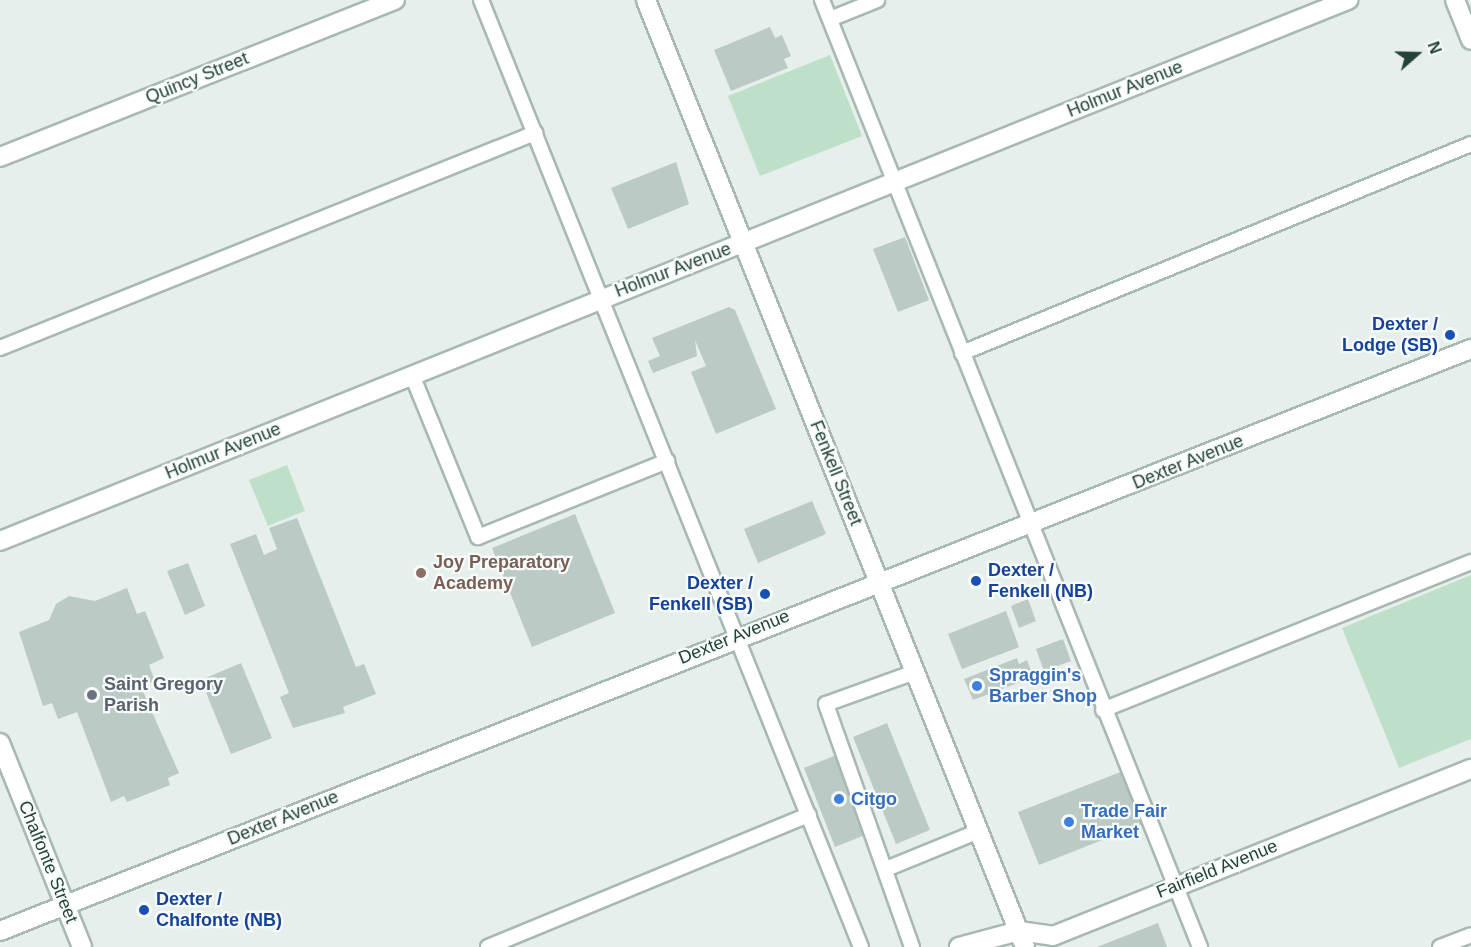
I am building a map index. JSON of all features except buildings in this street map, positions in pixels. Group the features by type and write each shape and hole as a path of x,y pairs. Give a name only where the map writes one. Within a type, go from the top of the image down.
{"street":[{"name":"Quincy Street","path":"0,157 395,0"},
{"name":"Fenkell Street","path":"646,0 1022,939"},
{"name":"Holmur Avenue","path":"0,541 1348,0"},
{"path":"1455,0 1471,40"},
{"name":"Dexter Avenue","path":"0,931 738,636 1029,525 1471,349"},
{"name":"Chalfonte Street","path":"0,743 82,947"},
{"name":"Fairfield Avenue","path":"959,947 1053,936 1471,769"}],"lane":[{"path":"481,0 861,947"},
{"path":"822,0 1029,525 1200,947"},
{"path":"830,19 877,0"},
{"path":"0,348 535,133"},
{"path":"962,353 1471,144"},
{"path":"412,375 478,537 667,461"},
{"path":"1103,710 1471,562"},
{"path":"912,947 826,704 915,672"},
{"path":"488,947 809,815"},
{"path":"886,869 979,831"},
{"path":"1440,947 1471,934"}],"green space":[{"path":"830,55 862,136 760,176 728,96"},
{"path":"287,465 305,511 268,526 249,480"},
{"path":"1471,575 1471,739 1399,768 1342,628"}],"place":[{"name":"Dexter / Lodge (SB)","path":"1450,335"},
{"name":"Joy Preparatory Academy","path":"421,573"},
{"name":"Dexter / Fenkell (NB)","path":"976,581"},
{"name":"Dexter / Fenkell (SB)","path":"765,594"},
{"name":"Spraggin's Barber Shop","path":"977,686"},
{"name":"Saint Gregory Parish","path":"92,695"},
{"name":"Citgo","path":"839,799"},
{"name":"Trade Fair Market","path":"1069,822"},
{"name":"Dexter / Chalfonte (NB)","path":"144,910"}]}
